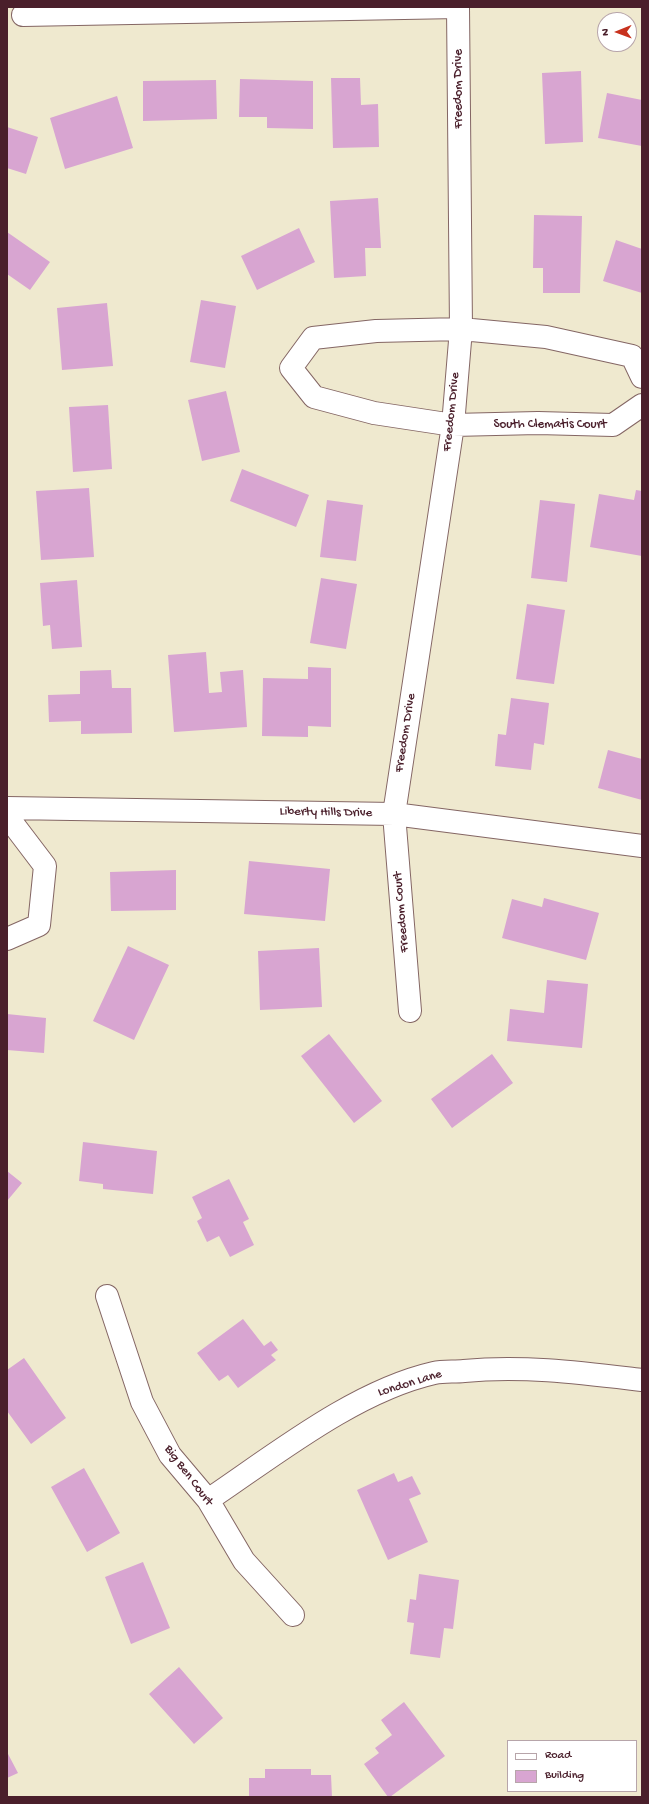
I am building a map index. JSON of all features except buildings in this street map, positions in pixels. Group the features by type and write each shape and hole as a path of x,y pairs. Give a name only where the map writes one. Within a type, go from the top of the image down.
{"street":[{"path":"23,15 458,7"},
{"name":"Freedom Drive","path":"394,814 452,425 461,329 458,7"},
{"path":"461,329 546,337 632,356 642,377"},
{"name":"South Clematis Court","path":"461,329 376,331 313,338 291,368 314,397 374,413 452,425 538,423 613,425 642,405"},
{"name":"Liberty Hills Drive","path":"7,808 394,814 642,846"},
{"name":"Freedom Court","path":"394,814 410,1011"},
{"path":"7,816 45,866 39,925 7,939"},
{"name":"Big Ben Court","path":"107,1296 142,1402 170,1455 208,1500 244,1561 293,1615"},
{"name":"London Lane","path":"208,1500 319,1425 377,1392 434,1373 495,1368 571,1372 642,1380"}]}
